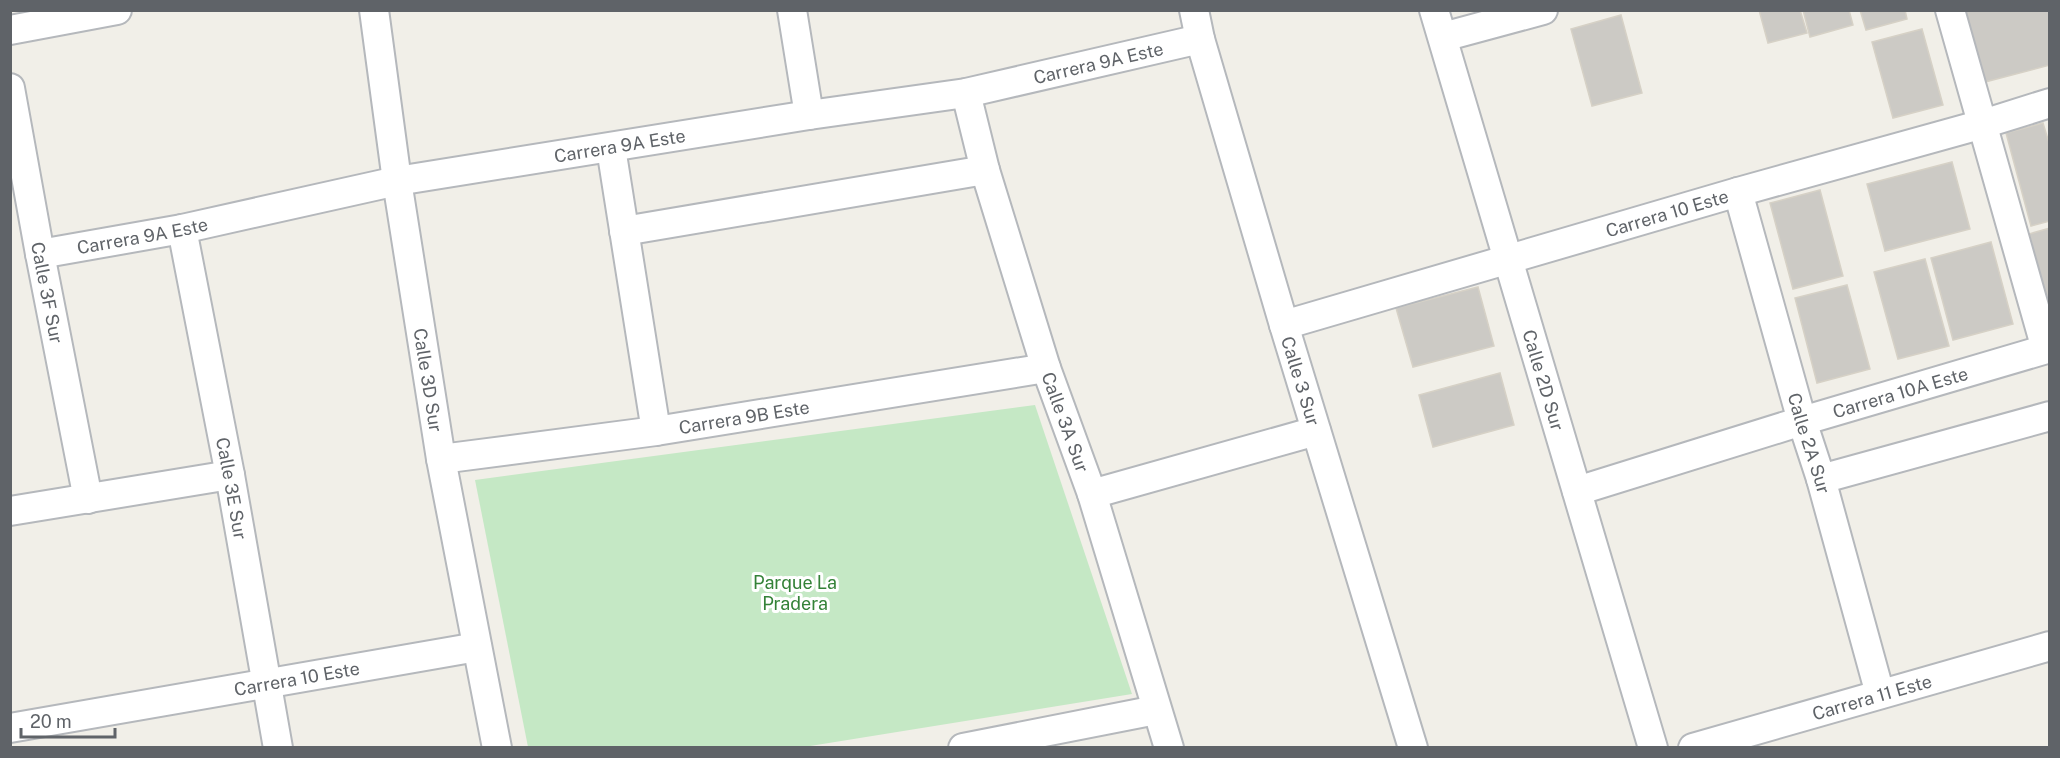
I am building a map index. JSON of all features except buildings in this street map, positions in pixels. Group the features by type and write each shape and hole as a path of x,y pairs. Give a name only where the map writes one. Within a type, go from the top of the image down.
{"street":[{"path":"10,30 117,10"},
{"name":"Calle 3D Sur","path":"374,10 397,182 441,459 497,747"},
{"path":"792,10 809,115"},
{"name":"Calle 3 Sur","path":"1194,10 1200,39 1284,325 1413,747"},
{"name":"Calle 2D Sur","path":"1434,10 1653,747"},
{"path":"1443,37 1543,10"},
{"path":"1950,10 2048,349"},
{"name":"Carrera 9A Este","path":"40,254 182,229 397,182 809,115 966,93 1200,39"},
{"name":"Calle 3F Sur","path":"10,88 88,499"},
{"name":"Calle 3A Sur","path":"966,93 985,170 1046,368 1092,494 1168,747"},
{"name":"Carrera 10 Este","path":"1284,325 2049,103"},
{"path":"611,148 656,431"},
{"path":"624,231 985,170"},
{"name":"Calle 2A Sur","path":"1738,192 1880,694"},
{"name":"Calle 3E Sur","path":"182,229 230,475 278,747"},
{"name":"Carrera 10A Este","path":"1577,491 1802,421 2048,349"},
{"name":"Carrera 9B Este","path":"441,459 656,431 1046,368"},
{"path":"1821,479 2049,416"},
{"path":"1092,494 1316,431"},
{"path":"10,511 230,475"},
{"name":"Carrera 11 Este","path":"1693,747 2049,646"},
{"name":"Carrera 10 Este","path":"10,728 477,647"},
{"path":"963,747 1156,710"}],"green space":[{"name":"Parque La Pradera","path":"1035,405 1132,694 804,747 528,747 475,480"}]}
